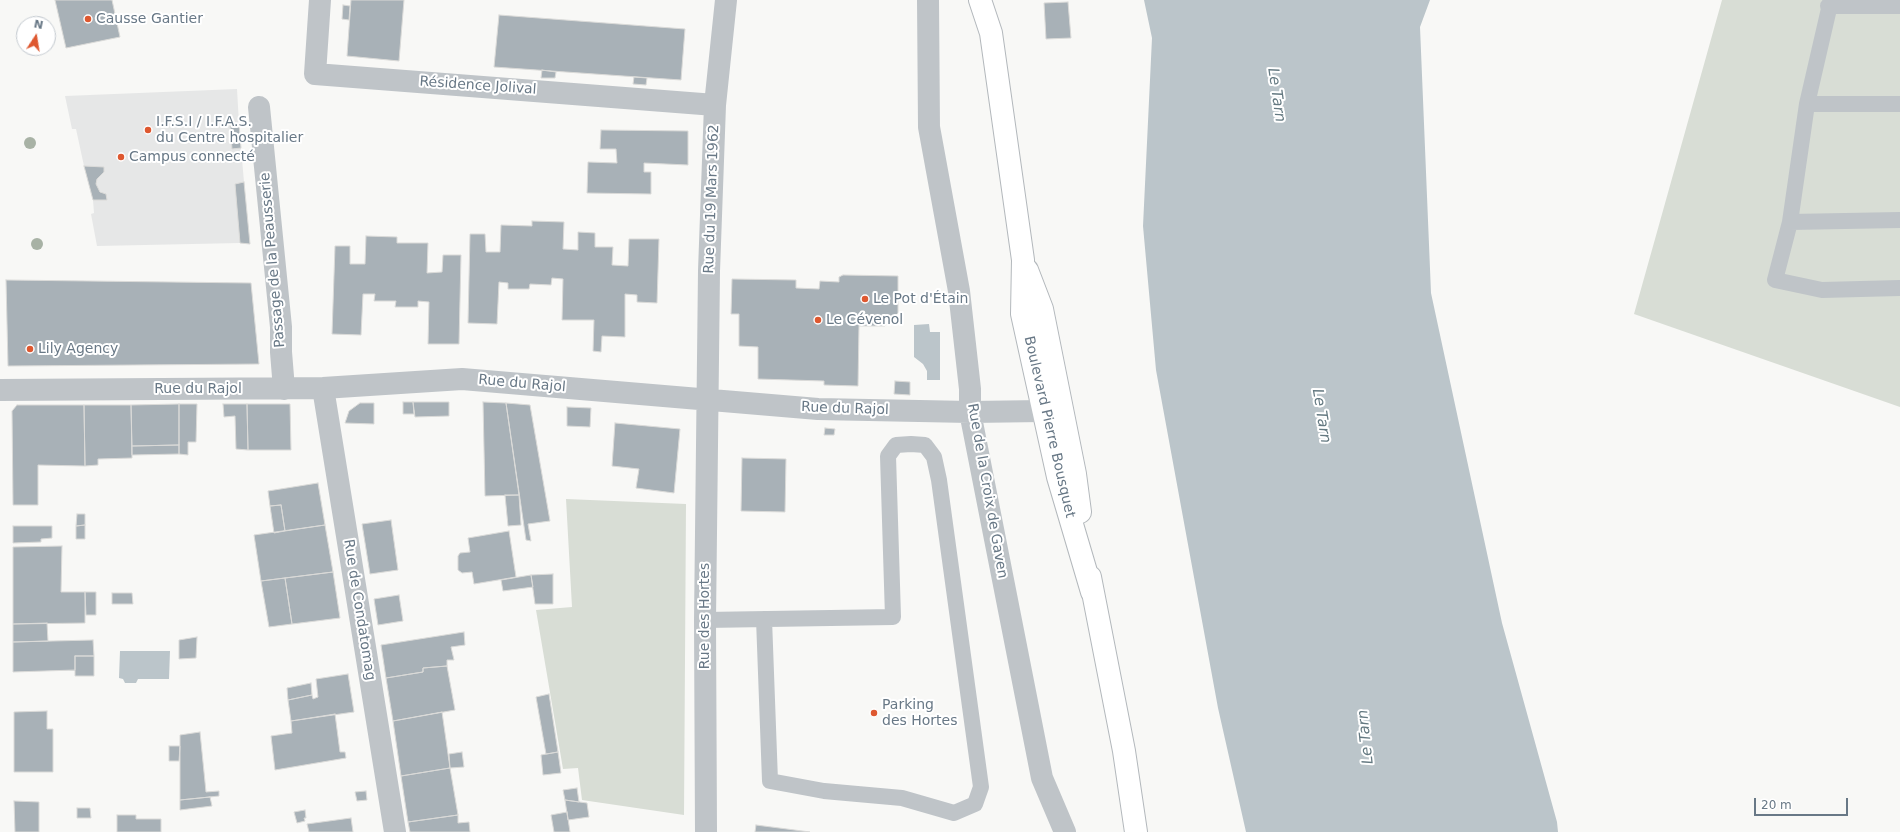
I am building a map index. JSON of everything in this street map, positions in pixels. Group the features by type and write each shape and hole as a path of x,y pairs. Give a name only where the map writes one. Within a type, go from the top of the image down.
{"main road":[{"name":"Boulevard Pierre Bousquet","path":"980,0 990,33 1023,260 1022,314 1058,477 1092,592"},
{"name":"Boulevard Pierre Bousquet","path":"990,33 992,0"},
{"name":"Boulevard Pierre Bousquet","path":"1023,260 1042,309 1075,474 1092,592 1124,751 1136,832"}],"street":[{"name":"Résidence Jolival","path":"320,0 315,74 715,105"},
{"name":"Rue du 19 Mars 1962","path":"707,399 715,105 726,0"},
{"name":"Rue de la Croix de Gaven","path":"928,0 929,127 959,291 970,389 970,412 1042,778 1065,832"},
{"name":"Passage de la Peausserie","path":"259,107 281,327 281,352 284,389"},
{"name":"Rue du Rajol","path":"0,390 284,389 462,379 707,399 818,410 970,412 1043,411"},
{"name":"Rue de Condatomag","path":"323,388 395,832"},
{"name":"Rue des Hortes","path":"706,832 705,620 707,399"}],"lane":[{"path":"1900,6 1830,3 1807,104 1790,222 1775,280 1822,290 1900,288"},
{"path":"1807,104 1900,104"},
{"path":"1790,222 1900,220"},
{"path":"705,620 893,617 888,456 896,445 911,444 924,446 934,457 939,480 981,787 975,804 954,813 902,798 824,792 770,781 764,620"}],"shaded area":[{"path":"1722,0 1900,0 1900,407 1634,314"},
{"path":"237,89 239,124 231,125 232,149 241,148 244,182 235,184 240,243 97,246 91,214 94,213 93,200 104,194 97,189 96,184 97,179 104,172 104,167 84,166 76,129 72,129 65,96"},
{"path":"566,499 686,504 684,815 582,800 578,768 563,769 536,610 572,607"}],"water":[{"name":"Le Tarn","path":"1144,0 1430,0 1420,27 1431,293 1502,623 1557,822 1558,832 1246,832 1218,708 1156,370 1143,226 1152,38"},
{"path":"929,324 930,332 940,332 940,380 927,380 927,371 923,364 914,357 914,325"},
{"path":"120,651 170,651 169,679 138,679 136,683 125,683 123,679 119,678"}],"building":[{"name":"Causse Gantier","path":"55,0 112,0 120,37 66,48"},
{"path":"351,0 404,0 399,61 347,56"},
{"path":"1068,2 1071,38 1046,39 1044,3"},
{"path":"343,5 350,6 349,20 342,19"},
{"path":"499,15 685,29 681,80 494,67"},
{"path":"542,70 556,72 555,78 541,78"},
{"path":"634,77 647,78 646,85 633,84"},
{"path":"239,124 241,148 232,149 230,125"},
{"path":"601,130 688,131 688,165 644,163 644,172 651,172 651,194 587,193 588,162 617,163 616,149 600,149"},
{"path":"84,166 104,167 104,172 97,179 96,184 100,192 106,194 107,200 93,200"},
{"path":"244,182 250,244 240,243 235,184"},
{"path":"532,221 564,222 563,249 578,250 578,232 595,233 595,247 613,247 612,265 628,266 629,239 659,239 657,303 637,302 637,295 625,294 625,337 602,336 601,352 593,351 594,320 562,320 563,279 552,278 551,285 530,284 529,289 508,289 508,283 499,282 497,324 468,323 470,234 485,234 486,252 500,252 501,225 532,226"},
{"path":"366,236 397,237 397,243 428,243 427,273 442,272 443,255 461,255 459,344 428,344 429,302 418,301 418,307 395,307 396,301 374,301 375,294 363,294 361,335 332,334 335,246 350,246 350,264 365,264"},
{"path":"843,275 898,276 898,313 885,326 859,326 858,386 824,385 824,381 758,379 758,347 739,346 739,314 731,314 732,279 796,280 796,288 819,289 820,281 839,282 839,277"},
{"path":"6,280 251,283 259,364 8,366"},
{"path":"895,381 910,382 910,395 894,394"},
{"path":"403,402 413,402 414,414 403,414"},
{"path":"413,402 449,402 449,416 415,417"},
{"path":"483,402 506,403 519,495 485,496"},
{"path":"360,403 374,403 374,424 345,423 349,411"},
{"path":"506,403 530,405 550,521 528,524 531,541 526,540"},
{"path":"179,404 179,445 132,446 131,405"},
{"path":"179,404 197,404 196,442 188,442 188,455 179,454"},
{"path":"223,404 247,404 248,450 236,449 235,416 224,417"},
{"path":"247,404 290,404 291,450 248,450"},
{"path":"17,405 84,405 85,466 38,465 38,505 13,505 12,411"},
{"path":"84,405 131,405 132,458 98,459 98,465 85,466"},
{"path":"567,407 591,408 590,427 567,426"},
{"path":"615,423 680,429 674,493 636,488 639,469 612,466"},
{"path":"825,428 835,429 834,435 824,435"},
{"path":"179,445 179,454 132,455 132,446"},
{"path":"742,458 786,459 785,512 741,511"},
{"path":"318,483 325,525 285,531 281,505 270,506 268,491"},
{"path":"505,495 519,495 521,525 508,526"},
{"path":"281,505 285,531 274,533 270,506"},
{"path":"77,514 85,514 85,525 76,526"},
{"path":"391,520 398,570 370,574 362,524"},
{"path":"85,525 85,539 76,539 76,526"},
{"path":"325,525 333,572 261,581 254,535"},
{"path":"13,526 52,526 52,538 41,539 41,542 13,543"},
{"path":"509,531 516,577 474,584 472,572 462,573 458,570 458,556 460,553 470,552 468,538"},
{"path":"62,546 61,592 85,592 85,623 13,624 13,547"},
{"path":"333,572 340,618 292,624 285,578"},
{"path":"553,574 553,604 535,604 531,575"},
{"path":"531,575 533,587 503,591 501,580"},
{"path":"285,578 292,624 269,627 261,581"},
{"path":"85,592 96,592 96,615 86,615"},
{"path":"112,593 132,593 133,604 112,604"},
{"path":"399,595 403,621 378,625 374,599"},
{"path":"47,623 48,641 13,642 13,624"},
{"path":"464,632 465,645 451,647 454,660 447,660 447,666 423,668 423,672 386,678 381,645"},
{"path":"197,637 196,658 179,659 179,640"},
{"path":"93,640 94,656 75,656 75,670 13,672 13,642"},
{"path":"75,656 94,656 94,676 75,676"},
{"path":"447,666 455,710 393,721 386,678 423,672 423,668"},
{"path":"348,674 354,712 291,721 288,700 312,695 313,699 318,697 316,679"},
{"path":"311,683 312,695 288,700 287,688"},
{"path":"549,694 558,752 546,754 536,697"},
{"path":"47,711 47,729 53,729 53,772 14,772 14,712"},
{"path":"442,712 450,768 401,776 393,721"},
{"path":"335,714 340,752 345,752 346,758 275,770 271,736 292,733 291,721"},
{"path":"200,732 206,792 219,791 219,796 180,800 180,735"},
{"path":"169,746 180,746 179,761 169,761"},
{"path":"462,752 464,767 450,768 449,754"},
{"path":"558,752 561,773 543,775 541,755"},
{"path":"450,768 458,815 408,822 401,776"},
{"path":"577,788 579,802 565,800 563,790"},
{"path":"366,791 367,800 357,801 355,792"},
{"path":"210,797 212,806 180,810 180,800"},
{"path":"565,800 587,803 589,817 568,820"},
{"path":"14,801 39,802 39,832 15,832"},
{"path":"77,808 90,808 91,818 77,818"},
{"path":"305,810 305,821 297,823 294,812"},
{"path":"567,812 570,832 554,832 551,815"},
{"path":"117,815 136,815 136,819 161,819 161,832 117,832"},
{"path":"458,815 458,823 469,822 470,832 410,832 408,822"},
{"path":"351,818 353,832 309,832 307,824"},
{"path":"756,825 810,832 755,832"}],"place":[{"name":"Causse Gantier","path":"88,19"},
{"name":"I.F.S.I / I.F.A.S. du Centre hospitalier","path":"148,130"},
{"name":"Campus connecté","path":"121,157"},
{"name":"Le Pot d'Étain","path":"865,299"},
{"name":"Le Cévenol","path":"818,320"},
{"name":"Lily Agency","path":"30,349"},
{"name":"Parking des Hortes","path":"874,713"}]}
